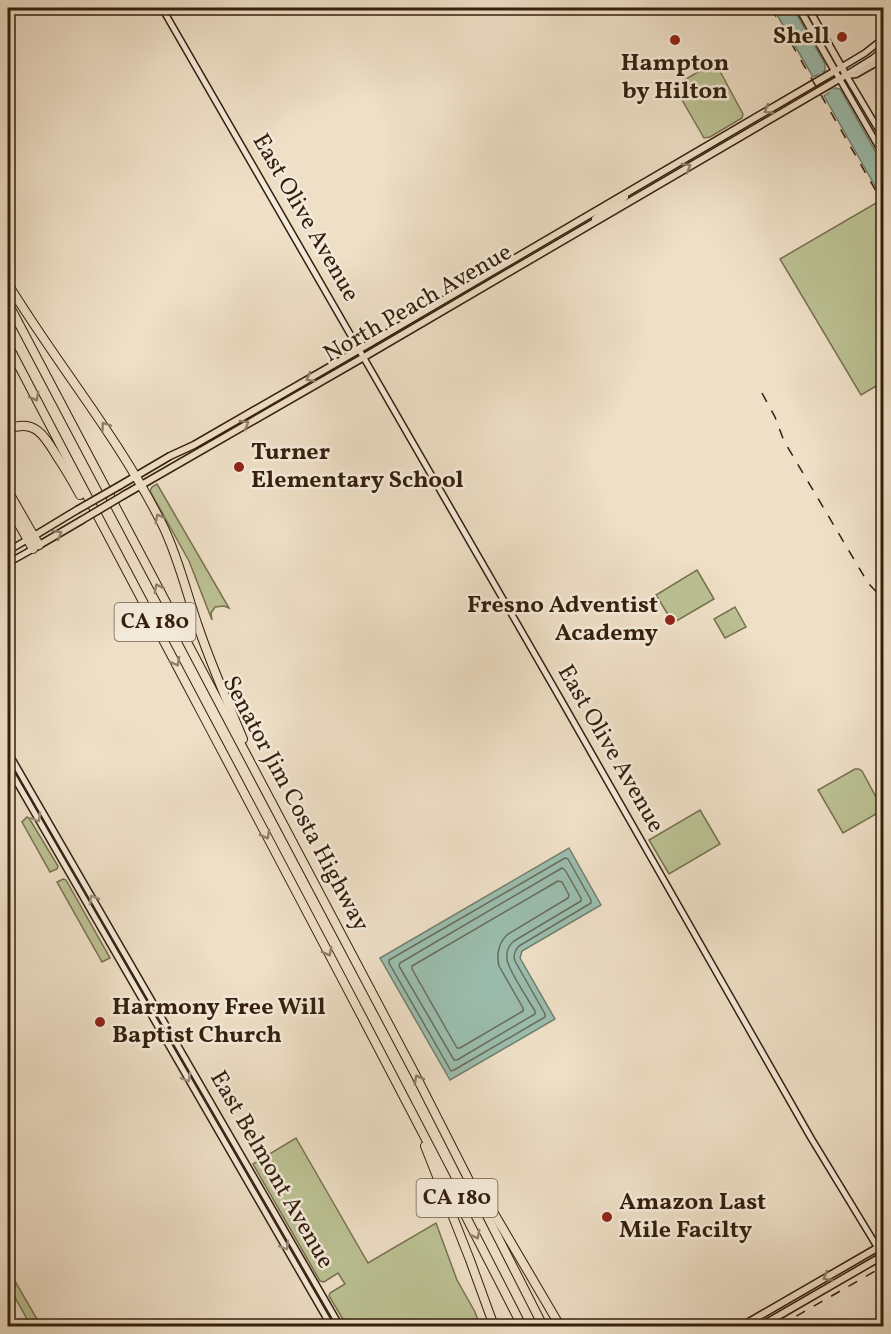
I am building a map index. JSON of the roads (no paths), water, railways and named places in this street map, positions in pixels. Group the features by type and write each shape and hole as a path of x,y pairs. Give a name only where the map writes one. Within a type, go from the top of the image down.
{"highway":[{"path":"8,284 106,428 163,526 215,673 264,788"},
{"name":"Senator Jim Costa Highway","path":"8,303 445,1131 543,1326"},
{"name":"Senator Jim Costa Highway","path":"8,345 391,1071"},
{"path":"8,429 20,425 30,426 39,431 47,440 160,633"},
{"path":"8,490 36,547"},
{"path":"8,505 31,538"},
{"path":"391,1071 444,1191 494,1326"},
{"name":"CA 180","path":"391,1071 522,1326"},
{"path":"445,1131 560,1326"}],"main road":[{"name":"East Olive Avenue","path":"162,8 811,1138 880,1245 883,1256"},
{"path":"799,8 884,156"},
{"path":"808,8 884,139"},
{"name":"North Peach Avenue","path":"8,551 513,260 842,67 870,50 884,38"},
{"path":"846,75 884,49"},
{"name":"North Peach Avenue","path":"8,563 839,79 846,75 856,74 884,58"},
{"path":"633,199 634,193 660,177 670,167"},
{"path":"591,224 600,213 623,199 626,193"},
{"path":"475,292 476,286 502,270 513,260"},
{"path":"209,445 209,441 226,426"},
{"path":"187,458 192,450 204,443 205,438"},
{"name":"East Belmont Avenue","path":"8,752 340,1326"},
{"name":"East Belmont Avenue","path":"8,767 331,1326"},
{"path":"743,1326 880,1245"},
{"path":"761,1326 883,1256"}],"water":[{"path":"773,8 793,8 825,64 825,71 813,77"},
{"path":"835,88 840,89 883,165 883,200 824,96"},
{"path":"569,848 601,905 522,951 520,958 555,1019 450,1080 380,958"}],"waterway":[{"path":"818,69 834,95"}],"railway":[{"path":"771,8 884,205"},
{"path":"762,393 775,417 784,441 868,583 884,600"},
{"path":"779,1326 884,1266"}],"place":[{"name":"Shell","path":"842,37"},
{"name":"Hampton by Hilton","path":"675,40"},
{"name":"Turner Elementary School","path":"239,467"},
{"name":"Fresno Adventist Academy","path":"670,620"},
{"name":"Harmony Free Will Baptist Church","path":"100,1022"},
{"name":"Amazon Last Mile Facilty","path":"607,1217"}]}
